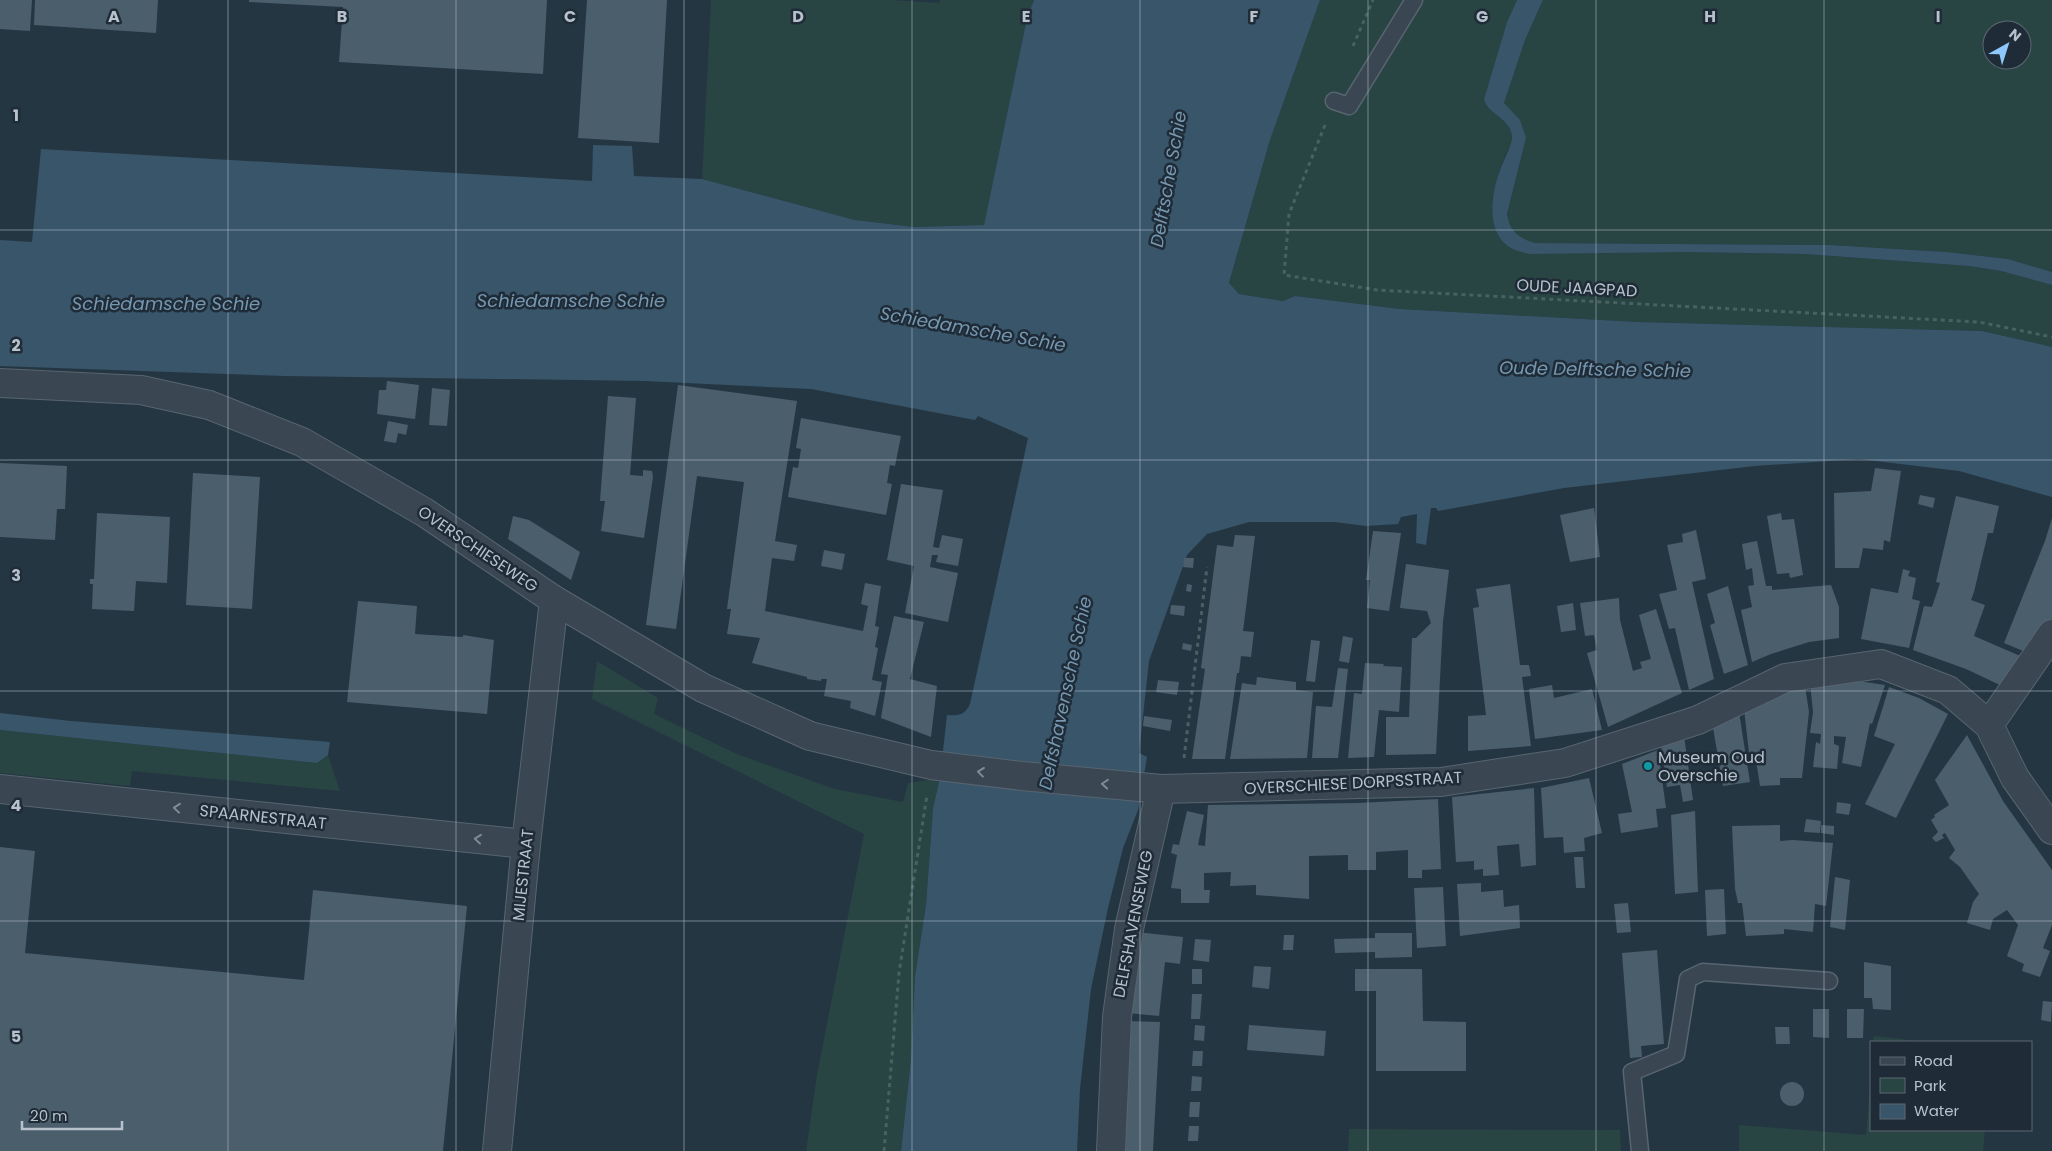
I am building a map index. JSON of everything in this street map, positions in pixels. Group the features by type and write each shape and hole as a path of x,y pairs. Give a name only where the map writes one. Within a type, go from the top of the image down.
{"street":[{"name":"OVERSCHIESEWEG","path":"0,383 141,390 209,405 302,442 424,512 554,600 703,688 810,736 936,766 1161,789"},
{"name":"MIJESTRAAT","path":"497,1151 526,844 554,600"},
{"path":"1989,725 2052,634"},
{"name":"OVERSCHIESE DORPSSTRAAT","path":"1161,789 1441,782 1565,763 1698,720 1785,678 1881,664 1948,690 1989,725 2015,778 2052,830"},
{"name":"SPAARNESTRAAT","path":"0,789 526,844"},
{"name":"DELFSHAVENSEWEG","path":"1110,1151 1117,1017 1129,929 1161,789"}],"lane":[{"path":"1334,101 1349,106 1414,0"},
{"path":"1640,1151 1632,1072 1676,1054 1688,979 1703,972 1829,981"}],"path":[{"name":"OUDE JAAGPAD","path":"1334,101 1289,214 1284,275 1377,290 1979,322 2052,337"},
{"path":"1161,789 1207,567"},
{"path":"884,1151 899,973 936,766"}],"green space":[{"path":"711,0 891,0 939,3 940,0 1034,0 1027,18 984,225 914,227 855,220 702,179"},
{"path":"1320,0 1517,0 1507,22 1484,99 1490,109 1504,121 1511,131 1512,138 1498,174 1492,208 1496,230 1510,248 1805,254 1968,266 2001,271 2052,285 2052,347 1982,331 1638,322 1400,309 1295,296 1283,301 1239,294 1229,284 1270,140"},
{"path":"1543,0 2052,0 2052,272 2008,259 1947,252 1830,245 1535,243 1524,239 1516,233 1508,220 1507,214 1526,138 1504,103 1525,40"},
{"path":"597,661 658,698 654,714 737,754 835,789 903,802 908,783 940,778 933,808 926,905 915,976 911,1059 901,1151 806,1151 817,1075 864,834 592,699"},
{"path":"0,730 317,763 328,755 340,791 132,771 130,786 0,773"},
{"path":"1874,1036 1910,1041 1873,1041"},
{"path":"1870,1089 1870,1131 1985,1131 1983,1151 1739,1151 1739,1125 1866,1135"},
{"path":"1349,1129 1620,1130 1621,1151 1348,1151"}],"water":[{"path":"1034,0 1320,0 1270,140 1229,283 1239,294 1283,301 1295,296 1400,309 1638,322 1982,331 2048,346 2052,347 2052,497 1959,471 1859,459 1755,466 1564,488 1438,511 1436,508 1431,508 1426,545 1416,543 1417,514 1401,517 1398,524 1366,526 1335,522 1249,522 1207,534 1187,555 1149,661 1139,753 1147,757 1138,810 1123,848 1091,989 1080,1089 1077,1151 901,1151 911,1059 915,976 926,905 933,808 940,778 947,715 961,714 966,711 970,704 1028,438 978,416 975,420 811,389 645,381 285,376 0,366 0,240 32,242 41,149 592,181 593,145 632,146 634,176 702,179 855,220 914,227 984,225 1027,18"},
{"path":"1517,0 1543,0 1525,40 1504,103 1520,120 1526,138 1507,214 1513,230 1524,239 1535,243 1830,245 1947,252 2008,259 2052,272 2052,285 2001,271 1969,266 1805,254 1686,252 1529,254 1511,248 1497,233 1492,212 1494,190 1509,150 1512,138 1511,131 1504,121 1490,109 1484,99 1507,22"},
{"path":"0,713 71,721 330,742 328,755 317,763 0,730"}],"building":[{"path":"0,0 32,0 30,31 0,29"},
{"path":"35,0 158,0 156,33 34,25"},
{"path":"249,0 547,0 543,74 339,62 343,7 249,2"},
{"path":"587,0 667,0 659,143 578,138"},
{"path":"387,381 419,385 415,419 377,414 379,390 386,390"},
{"path":"678,385 797,401 775,541 797,545 794,561 772,558 765,611 863,631 868,606 861,604 865,583 881,586 875,626 879,627 875,647 878,648 872,680 882,682 875,716 850,708 851,701 824,696 827,679 821,679 821,681 807,679 807,677 752,663 760,638 727,634 731,609 727,609 744,482 697,476 676,629 646,625"},
{"path":"432,388 450,390 447,426 429,425"},
{"path":"608,396 636,398 630,475 643,476 643,470 652,471 653,477 644,538 601,531 605,501 600,501"},
{"path":"801,418 901,436 895,466 890,465 887,483 892,484 886,515 788,497 793,467 798,468 801,449 796,448"},
{"path":"388,421 408,425 406,435 398,433 396,443 384,441"},
{"path":"0,463 67,466 65,509 57,509 55,540 0,537"},
{"path":"1875,468 1901,471 1890,542 1884,540 1883,550 1863,548 1859,568 1835,568 1834,493 1871,491"},
{"path":"193,473 260,477 252,609 186,605"},
{"path":"901,484 943,490 933,547 939,548 942,535 963,539 958,566 936,562 938,555 932,555 930,567 958,573 948,622 905,613 914,566 887,560"},
{"path":"1920,495 1935,498 1933,508 1918,504"},
{"path":"1956,496 1999,506 1993,533 1988,533 1971,600 1985,605 1974,636 2025,658 2002,686 1966,669 1913,650 1924,606 1932,607 1940,583 1936,582"},
{"path":"1594,508 1600,557 1570,562 1560,515"},
{"path":"97,513 170,517 167,583 136,581 134,611 92,609 93,584 90,584 90,579 94,579"},
{"path":"1781,513 1782,520 1794,519 1803,575 1790,578 1789,573 1777,574 1767,516"},
{"path":"513,516 529,520 580,552 571,580 508,539"},
{"path":"2052,518 2052,618 2028,653 2004,643 2045,541"},
{"path":"1696,530 1706,579 1692,582 1714,679 1689,690 1675,628 1669,629 1659,594 1677,590 1667,545 1683,542 1682,534"},
{"path":"1373,531 1401,533 1389,611 1367,608 1370,580 1366,580"},
{"path":"1235,535 1255,536 1243,631 1254,632 1251,657 1241,656 1225,759 1192,759 1205,669 1201,668 1217,545 1233,547"},
{"path":"1757,541 1766,586 1772,586 1772,590 1831,585 1839,607 1839,638 1809,642 1752,662 1741,610 1752,607 1748,586 1754,585 1752,568 1746,570 1742,544"},
{"path":"824,550 845,554 842,570 821,566"},
{"path":"1184,558 1194,558 1193,568 1183,567"},
{"path":"1406,564 1449,570 1443,622 1436,754 1386,755 1386,717 1409,717 1412,638 1416,638 1431,623 1427,611 1400,608"},
{"path":"1903,569 1910,571 1908,576 1916,578 1912,599 1920,601 1909,648 1861,639 1871,588 1898,593"},
{"path":"1187,584 1192,585 1191,592 1186,591"},
{"path":"1510,584 1520,665 1529,665 1531,676 1522,677 1531,746 1468,751 1468,716 1486,715 1473,608 1479,607 1476,589"},
{"path":"1728,586 1748,665 1724,674 1710,625 1715,623 1707,594"},
{"path":"1619,598 1620,620 1633,671 1642,668 1640,662 1651,659 1639,615 1656,609 1682,693 1608,727 1587,653 1597,650 1594,635 1585,636 1580,603"},
{"path":"358,601 417,606 415,634 463,637 463,635 494,640 487,714 347,702"},
{"path":"1573,603 1576,630 1561,632 1557,606"},
{"path":"1171,605 1185,606 1184,616 1170,614"},
{"path":"894,616 924,622 910,679 937,686 931,737 881,718 888,675 881,674"},
{"path":"1343,636 1353,638 1349,663 1339,661"},
{"path":"1311,640 1320,641 1315,682 1306,681"},
{"path":"1183,643 1192,645 1191,651 1182,649"},
{"path":"1365,663 1402,667 1399,712 1379,710 1374,757 1348,758 1354,693 1362,694"},
{"path":"1338,668 1348,669 1338,758 1312,758 1316,706 1332,707"},
{"path":"1257,677 1296,682 1296,690 1313,692 1307,758 1230,759 1242,683 1256,685"},
{"path":"1158,680 1179,682 1177,695 1156,692"},
{"path":"1852,680 1885,685 1872,724 1870,723 1861,767 1842,763 1846,737 1834,736 1834,744 1839,746 1837,769 1813,767 1816,742 1820,744 1821,734 1810,733 1813,712 1810,683"},
{"path":"1552,685 1554,698 1592,689 1602,730 1535,739 1529,689"},
{"path":"1805,686 1809,712 1802,778 1780,778 1780,785 1760,786 1756,760 1750,762 1744,709"},
{"path":"1889,687 1919,698 1948,714 1896,818 1865,804 1895,744 1874,736"},
{"path":"1739,712 1750,782 1723,786 1712,722"},
{"path":"1144,716 1172,720 1170,731 1143,726"},
{"path":"1967,735 2003,801 2052,870 2052,925 2043,948 2050,951 2040,977 2022,971 2024,964 2007,956 2018,925 2007,910 1993,919 1990,930 1967,923 1973,902 1979,894 1960,867 1949,858 1955,850 1945,833 1942,835 1944,838 1936,842 1932,838 1938,832 1931,820 1935,817 1934,815 1949,805 1935,780"},
{"path":"1684,736 1693,800 1683,802 1680,785 1667,787 1661,746"},
{"path":"1658,750 1666,808 1656,809 1658,827 1621,833 1618,814 1632,812 1622,764"},
{"path":"1589,778 1602,833 1584,838 1585,851 1564,853 1563,837 1544,838 1541,788"},
{"path":"1534,788 1536,865 1521,867 1519,844 1497,846 1499,875 1483,876 1483,869 1474,870 1474,861 1456,862 1452,797"},
{"path":"1438,799 1441,869 1422,870 1422,878 1408,878 1408,850 1376,852 1376,870 1348,870 1348,855 1309,856 1309,899 1256,895 1256,885 1230,886 1231,872 1204,873 1204,890 1210,890 1209,903 1181,903 1181,889 1171,888 1177,855 1171,853 1173,844 1179,845 1187,811 1204,815 1198,845 1205,846 1208,805 1357,803"},
{"path":"1837,802 1851,804 1849,815 1836,813"},
{"path":"1695,811 1698,892 1675,894 1671,815"},
{"path":"1806,819 1821,821 1820,833 1804,832"},
{"path":"1780,825 1780,841 1833,843 1826,906 1815,904 1813,932 1784,929 1784,934 1746,936 1742,903 1738,903 1735,889 1732,826"},
{"path":"1821,825 1834,826 1834,835 1821,833"},
{"path":"0,847 35,851 25,953 304,980 313,890 467,906 443,1151 0,1151"},
{"path":"1574,857 1583,857 1585,888 1576,888"},
{"path":"1835,877 1850,880 1845,930 1830,927"},
{"path":"1481,883 1481,892 1503,890 1504,907 1519,905 1520,928 1460,936 1457,884"},
{"path":"1443,887 1446,946 1417,948 1414,888"},
{"path":"1724,889 1726,934 1707,936 1705,890"},
{"path":"1628,903 1631,932 1617,933 1614,904"},
{"path":"1136,932 1183,937 1180,964 1165,962 1159,1016 1127,1013"},
{"path":"1375,933 1412,933 1412,957 1375,958 1375,952 1335,953 1334,939 1375,938"},
{"path":"1284,935 1294,935 1293,950 1283,950"},
{"path":"1195,939 1211,940 1209,962 1193,960"},
{"path":"1657,950 1664,1044 1641,1046 1642,1057 1630,1058 1622,953"},
{"path":"1864,962 1891,966 1891,1010 1873,1009 1872,998 1864,998"},
{"path":"1254,966 1271,967 1269,989 1252,987"},
{"path":"1192,969 1202,969 1202,984 1192,984"},
{"path":"1355,969 1422,969 1423,1021 1466,1022 1466,1071 1376,1071 1376,991 1355,991"},
{"path":"1192,994 1202,994 1200,1019 1191,1019"},
{"path":"2043,1001 2052,1002 2051,1022 2041,1020"},
{"path":"1813,1009 1829,1009 1829,1038 1813,1037"},
{"path":"1847,1009 1864,1009 1863,1038 1847,1038"},
{"path":"1127,1021 1160,1022 1153,1151 1119,1151"},
{"path":"1195,1025 1205,1026 1204,1041 1194,1040"},
{"path":"1249,1025 1326,1031 1324,1056 1247,1050"},
{"path":"1775,1027 1789,1027 1790,1044 1776,1044"},
{"path":"1193,1051 1203,1051 1202,1066 1192,1066"},
{"path":"1192,1076 1202,1077 1201,1091 1191,1091"},
{"path":"1792,1082 1797,1083 1803,1089 1803,1099 1797,1105 1792,1106 1787,1105 1781,1099 1780,1094 1781,1089 1787,1083"},
{"path":"1190,1102 1200,1102 1199,1117 1189,1117"},
{"path":"1189,1126 1199,1126 1198,1141 1188,1141"}],"place":[{"name":"Museum Oud Overschie","path":"1648,766"}],"water label":[{"name":"Delftsche Schie","path":"1168,179"},
{"name":"Schiedamsche Schie","path":"571,300"},
{"name":"Schiedamsche Schie","path":"166,303"},
{"name":"Schiedamsche Schie","path":"973,329"},
{"name":"Oude Delftsche Schie","path":"1595,369"},
{"name":"Delfshavensche Schie","path":"1065,693"}]}
